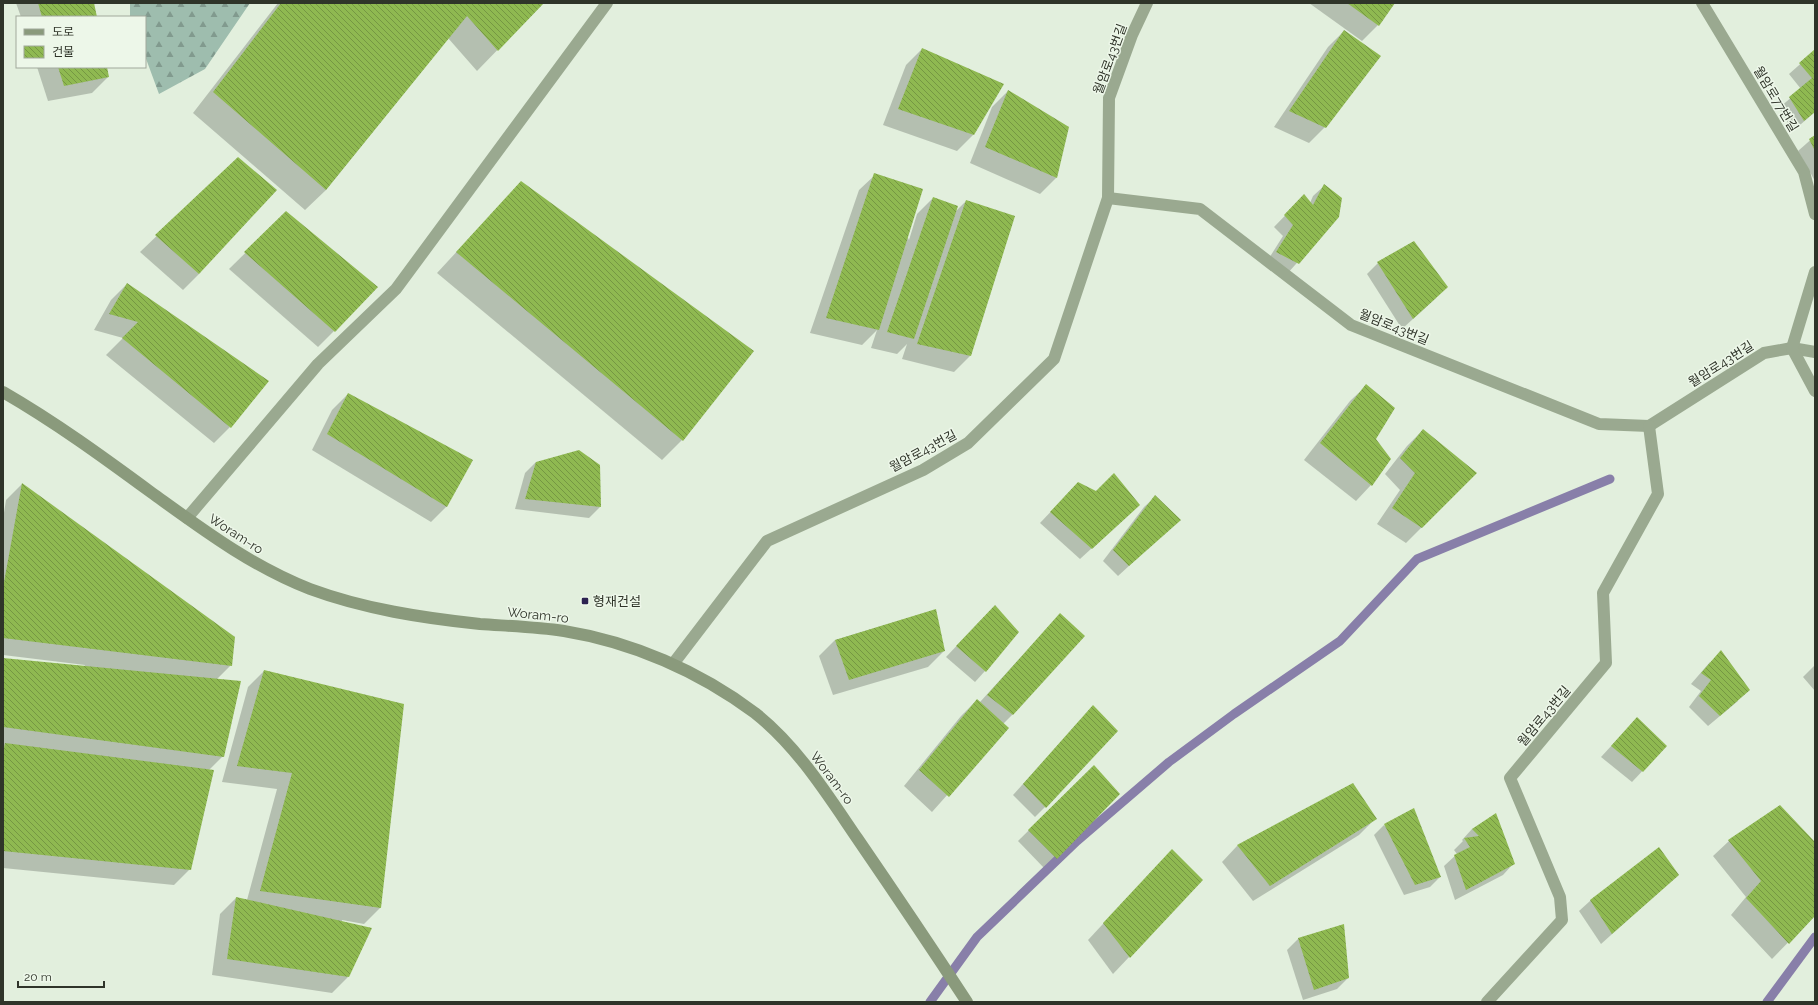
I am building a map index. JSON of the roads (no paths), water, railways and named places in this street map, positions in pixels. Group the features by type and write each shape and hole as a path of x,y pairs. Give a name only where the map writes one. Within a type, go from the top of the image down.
{"street":[{"path":"187,518 318,364 396,289 607,3"},
{"name":"월암로43번길","path":"674,664 767,541 923,470 968,443 1054,359 1108,198 1109,98 1132,35 1147,3"},
{"name":"월암로77번길","path":"1702,3 1804,172 1815,214"},
{"name":"월암로43번길","path":"1108,198 1200,209 1351,325 1599,424 1649,426 1764,353 1792,348 1815,352"},
{"path":"1815,272 1792,348 1815,391"},
{"name":"Woram-ro","path":"3,392 48,418 224,546 270,572 311,589 357,604 413,615 568,632 630,647 674,664 712,685 756,714 787,743 822,786 966,1000"},
{"name":"월암로43번길","path":"1487,1002 1562,920 1560,897 1510,778 1606,663 1603,593 1658,494 1649,426"}],"waterway":[{"path":"930,1002 977,937 1077,841 1169,762 1234,714 1340,641 1417,559 1610,479"},
{"path":"1767,1002 1815,937"}],"place":[{"name":"형재건설","path":"585,601"}]}
